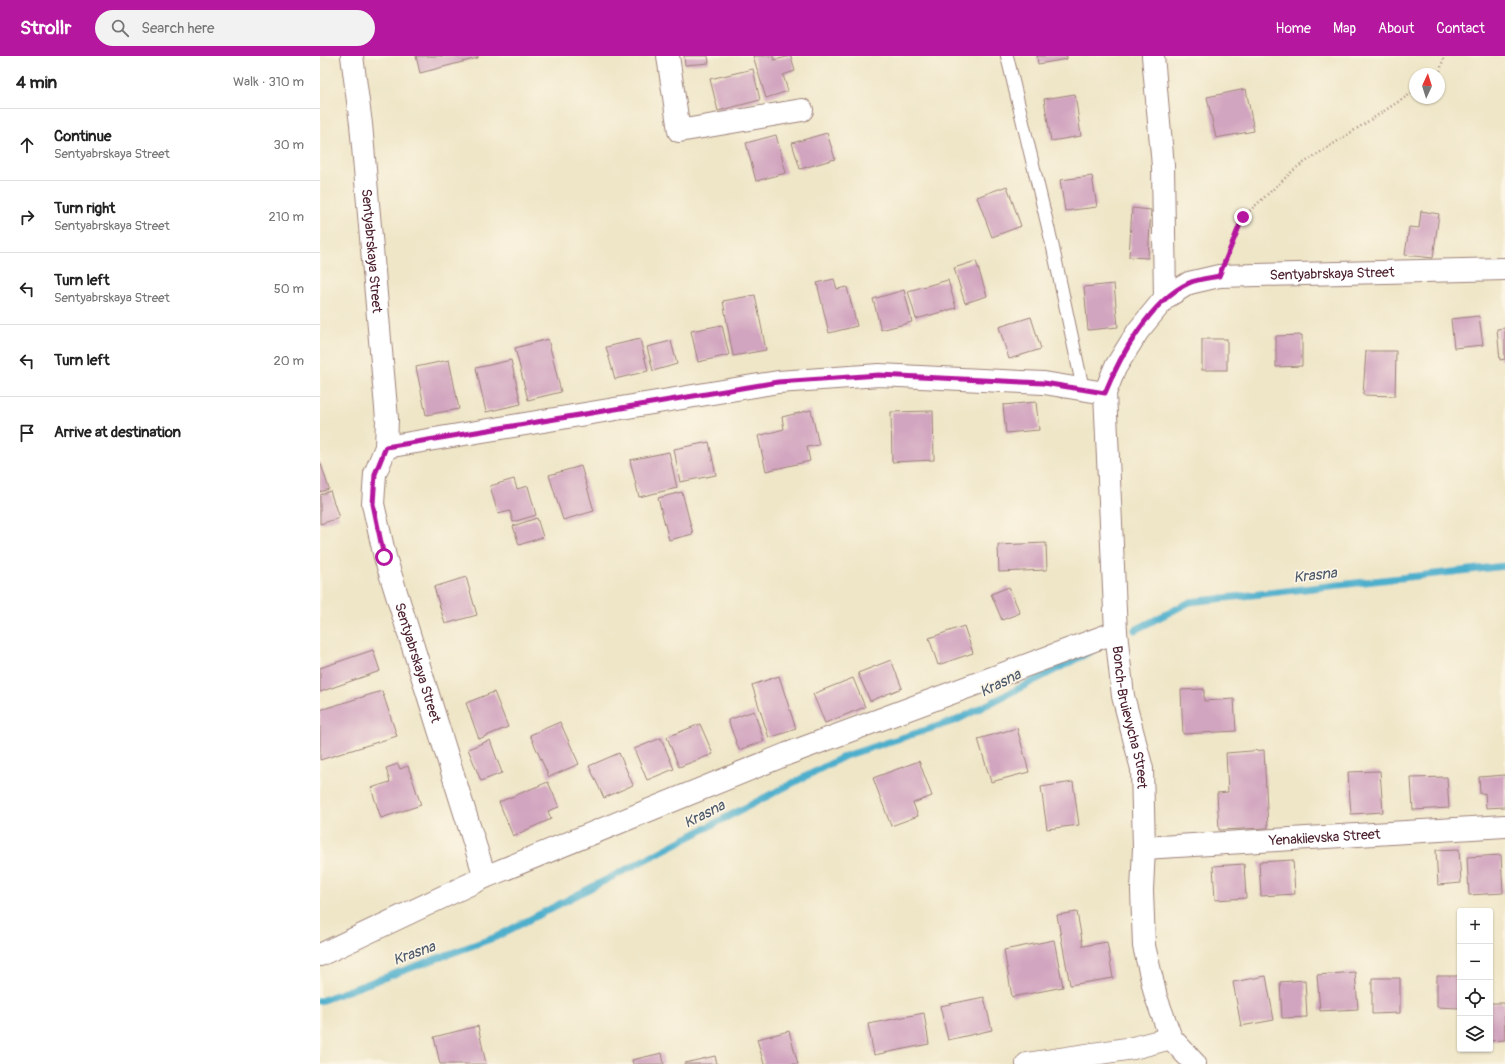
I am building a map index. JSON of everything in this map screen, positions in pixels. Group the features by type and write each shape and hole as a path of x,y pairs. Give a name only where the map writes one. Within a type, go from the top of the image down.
{"street":[{"name":"Sentyabrskaya Street","path":"352,56 362,132 387,419 386,447 375,474 373,504 384,557 485,876"},
{"path":"668,56 679,131 802,110"},
{"path":"1152,56 1163,166 1165,298"},
{"name":"Sentyabrskaya Street","path":"1105,393 1115,368 1138,331 1165,298 1190,283 1219,276 1505,269"},
{"path":"386,447 778,382 879,375 1044,383 1105,393"},
{"name":"Bonch-Bruievycha Street","path":"1105,393 1116,632 1122,696 1142,768 1144,848 1142,890 1144,946 1156,997 1171,1038 1195,1064"},
{"path":"320,955 485,876 787,754 1116,632"},
{"name":"Yenakiievska Street","path":"1144,848 1505,826"},
{"path":"1027,1064 1132,1048 1171,1038"}],"lane":[{"path":"1007,56 1053,248 1083,389"}],"path":[{"path":"1441,68 1444,56"},
{"path":"1219,276 1243,217 1296,168 1409,95"}],"building":[{"path":"416,56 478,56 478,58 420,73"},
{"path":"684,56 708,56 709,63 685,65"},
{"path":"753,56 773,56 774,60 791,56 795,71 783,75 788,91 766,98"},
{"path":"1037,56 1067,56 1067,59 1038,64"},
{"path":"753,69 760,100 718,111 710,79"},
{"path":"1246,89 1254,131 1216,138 1207,97"},
{"path":"1075,94 1081,136 1051,141 1044,99"},
{"path":"827,133 835,159 800,169 792,143"},
{"path":"776,135 786,173 756,181 746,143"},
{"path":"1092,176 1097,207 1065,211 1060,180"},
{"path":"1007,186 1021,226 992,237 977,197"},
{"path":"1132,208 1151,210 1148,258 1129,257"},
{"path":"1421,211 1439,214 1433,258 1405,255 1409,227 1419,228"},
{"path":"976,261 987,296 965,303 954,268"},
{"path":"834,279 837,289 847,287 857,326 829,333 817,283"},
{"path":"948,280 956,308 916,319 908,291"},
{"path":"1114,284 1118,327 1088,330 1084,287"},
{"path":"904,290 912,322 881,330 873,299"},
{"path":"755,295 766,350 733,356 723,301"},
{"path":"1479,316 1483,345 1454,348 1451,319"},
{"path":"1031,317 1041,349 1009,359 999,327"},
{"path":"722,325 729,355 698,362 691,331"},
{"path":"1505,328 1505,359 1500,360 1497,329"},
{"path":"1302,335 1302,366 1276,367 1276,336"},
{"path":"548,339 561,392 528,400 515,348"},
{"path":"640,339 648,371 615,379 606,347"},
{"path":"1202,339 1227,339 1227,370 1202,370"},
{"path":"671,341 677,364 653,371 647,347"},
{"path":"1366,351 1396,351 1395,396 1363,395"},
{"path":"449,360 459,409 426,415 416,367"},
{"path":"511,360 521,404 486,412 476,368"},
{"path":"1036,402 1039,430 1006,433 1003,405"},
{"path":"811,410 819,445 807,447 810,461 766,471 758,436 784,429 782,417"},
{"path":"933,411 934,460 892,462 891,412"},
{"path":"709,442 716,475 680,482 674,449"},
{"path":"669,452 677,488 639,497 630,460"},
{"path":"320,461 329,489 320,492"},
{"path":"581,466 594,511 563,520 549,475"},
{"path":"514,479 517,489 528,486 536,515 513,522 510,511 498,514 490,486"},
{"path":"330,491 339,518 320,524 320,495"},
{"path":"682,492 693,534 669,540 658,498"},
{"path":"537,518 543,537 519,545 513,526"},
{"path":"1046,543 1047,570 999,572 998,545"},
{"path":"466,577 477,615 445,624 434,587"},
{"path":"1009,587 1020,613 1002,620 991,594"},
{"path":"964,626 973,653 938,665 929,638"},
{"path":"373,650 380,671 320,692 320,668"},
{"path":"891,660 902,688 870,701 858,673"},
{"path":"779,676 796,729 769,738 752,685"},
{"path":"853,678 865,707 825,723 813,694"},
{"path":"1204,689 1204,701 1234,699 1236,731 1183,734 1181,690"},
{"path":"382,691 397,736 320,760 320,710"},
{"path":"494,692 508,727 479,739 466,703"},
{"path":"754,711 764,741 739,750 728,720"},
{"path":"560,722 579,764 549,777 530,735"},
{"path":"700,724 713,754 679,767 667,737"},
{"path":"1017,728 1029,772 991,782 978,739"},
{"path":"661,738 674,769 647,780 634,749"},
{"path":"490,740 502,773 481,781 468,749"},
{"path":"1264,750 1268,828 1219,830 1217,793 1228,792 1226,753"},
{"path":"619,753 633,785 604,798 589,766"},
{"path":"919,761 932,796 913,803 918,816 891,826 873,778"},
{"path":"398,764 400,769 408,766 421,805 381,818 371,788 390,782 386,768"},
{"path":"1380,771 1383,812 1351,814 1348,772"},
{"path":"1505,775 1505,807 1486,808 1485,793 1480,794 1479,777"},
{"path":"1447,777 1449,808 1413,810 1411,778"},
{"path":"548,782 559,807 548,811 551,819 513,836 499,802"},
{"path":"1073,782 1079,825 1047,829 1041,787"},
{"path":"1459,849 1461,883 1438,885 1436,850"},
{"path":"1501,855 1503,893 1469,895 1467,857"},
{"path":"1293,860 1295,894 1261,896 1259,862"},
{"path":"1244,864 1246,898 1215,900 1213,866"},
{"path":"1077,912 1083,946 1107,942 1113,978 1070,985 1057,915"},
{"path":"1054,940 1063,987 1012,997 1004,950"},
{"path":"1355,972 1358,1009 1320,1011 1317,975"},
{"path":"1266,976 1274,1020 1241,1026 1233,982"},
{"path":"1437,976 1457,976 1457,1008 1437,1007"},
{"path":"1372,978 1400,978 1400,1013 1372,1014"},
{"path":"1305,980 1307,1017 1282,1018 1280,982"},
{"path":"984,997 992,1030 948,1040 940,1006"},
{"path":"1493,1003 1504,1003 1505,1040 1493,1041"},
{"path":"924,1013 929,1044 874,1055 868,1024"},
{"path":"478,1026 486,1064 440,1064 434,1037"},
{"path":"789,1031 798,1064 764,1064 757,1039"},
{"path":"662,1053 664,1064 633,1064 632,1060"},
{"path":"715,1056 717,1064 685,1064 685,1063"}],"waterway":[{"name":"Krasna","path":"1135,630 1190,602 1505,566"},
{"name":"Krasna","path":"320,1001 496,937 845,756 957,720 1092,651"}],"route":[{"path":"384,557 373,504 375,474 386,447 778,382 879,375 1044,383 1105,393 1115,368 1138,331 1165,298 1190,283 1219,276 1243,217"}]}
